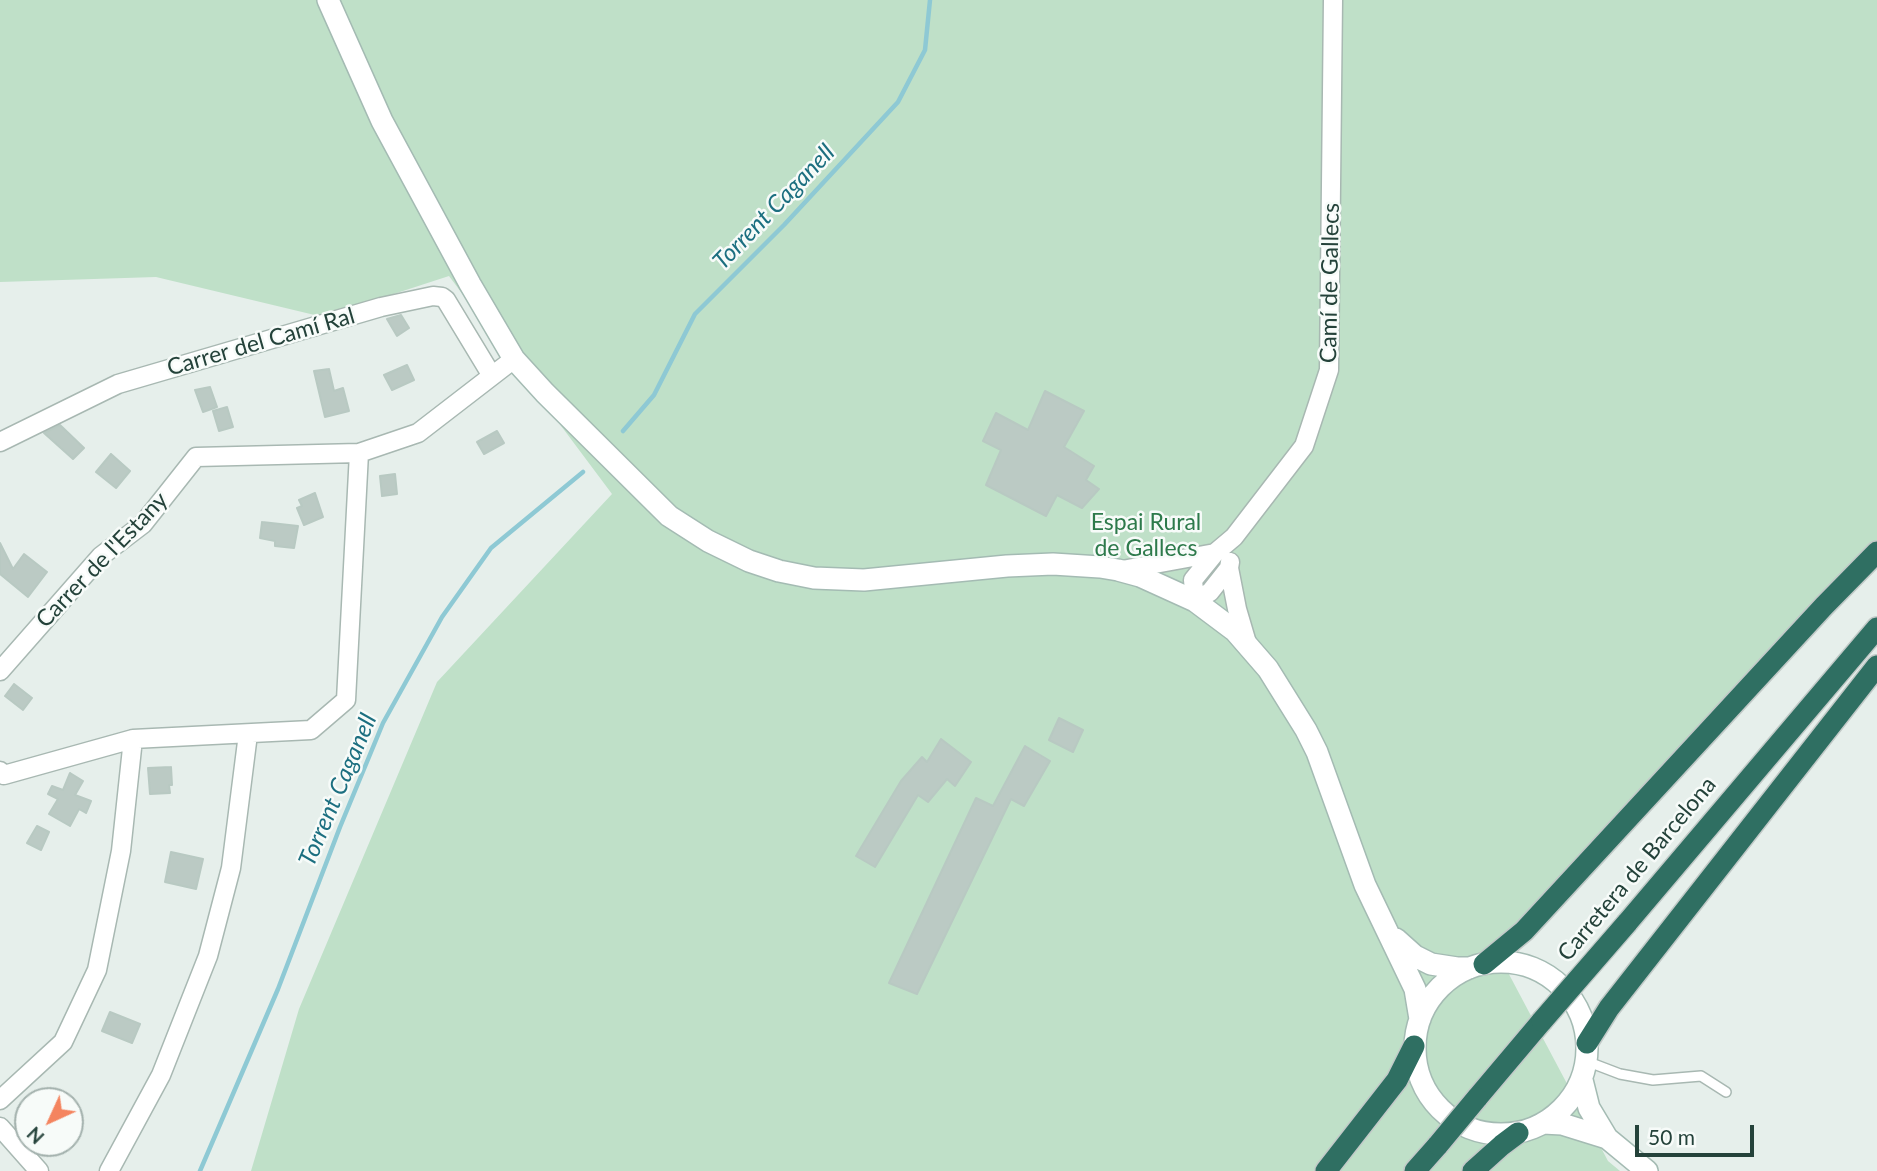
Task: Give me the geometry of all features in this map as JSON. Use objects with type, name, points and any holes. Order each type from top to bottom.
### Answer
[{"type":"highway","points":[[1476,966],[1524,931],[1877,552]]},
{"type":"highway","name":"Carretera de Barcelona","points":[[1415,1171],[1877,628]]},
{"type":"highway","points":[[1585,1061],[1609,1008],[1877,666]]},
{"type":"highway","points":[[1325,1171],[1397,1080],[1414,1046]]},
{"type":"highway","points":[[1473,1171],[1518,1133]]},
{"type":"main road","points":[[328,0],[382,121],[470,284],[514,359],[669,516],[708,541],[749,561],[814,578],[864,579],[1053,564],[1118,570],[1140,576],[1195,601],[1247,643],[1282,688],[1317,752],[1353,855],[1381,921],[1415,989],[1420,1019]]},
{"type":"main road","points":[[1381,921],[1415,957],[1445,967],[1509,963],[1529,967],[1553,980],[1564,990],[1577,1008],[1584,1025],[1589,1108],[1607,1138],[1647,1171]]},
{"type":"main road","points":[[1476,966],[1454,977],[1439,989],[1428,1003],[1420,1019],[1414,1046],[1417,1070],[1424,1086],[1433,1102],[1449,1119],[1472,1131],[1495,1134],[1518,1133],[1543,1123],[1568,1102],[1585,1061]]},
{"type":"main road","points":[[1543,1123],[1562,1124],[1607,1138]]},
{"type":"street","name":"Camí de Gallecs","points":[[1195,601],[1193,580],[1215,553],[1234,537],[1304,446],[1329,370],[1333,0]]},
{"type":"street","name":"Carrer del Camí Ral","points":[[0,442],[118,384],[381,307],[433,296],[446,300],[492,376]]},
{"type":"street","name":"Carrer de l'Estany","points":[[0,671],[101,556],[143,524],[196,457],[359,453],[418,433],[514,359]]},
{"type":"street","points":[[0,771],[4,775],[134,739],[311,730],[346,700],[359,453]]},
{"type":"street","name":"Camí de Gallecs","points":[[1234,537],[1229,568],[1247,643]]},
{"type":"street","points":[[1118,570],[1215,553]]},
{"type":"street","points":[[1195,601],[1210,592],[1229,568]]},
{"type":"street","points":[[109,1171],[161,1075],[208,956],[231,867],[247,734]]},
{"type":"street","points":[[0,1100],[63,1042],[97,970],[121,851],[134,739]]},
{"type":"street","points":[[0,1127],[39,1171]]},
{"type":"lane","points":[[1585,1061],[1620,1074],[1653,1080],[1701,1076],[1726,1092]]},
{"type":"green space","name":"Espai Rural de Gallecs","points":[[0,0],[1877,0],[1877,544],[1847,569],[1494,946],[1608,1161],[1620,1171],[251,1171],[299,1009],[437,682],[612,494],[449,276],[323,317],[156,277],[0,282]]},
{"type":"building","points":[[401,315],[409,328],[397,336],[387,319]]},
{"type":"building","points":[[407,365],[414,380],[392,390],[384,375]]},
{"type":"building","points":[[329,369],[334,391],[343,388],[349,411],[325,417],[314,371]]},
{"type":"building","points":[[210,387],[217,407],[203,412],[195,390]]},
{"type":"building","points":[[1045,391],[1084,411],[1064,447],[1094,466],[1086,480],[1099,489],[1082,508],[1057,495],[1046,516],[986,485],[1001,450],[983,441],[996,413],[1028,430]]},
{"type":"building","points":[[227,407],[233,427],[219,431],[213,411]]},
{"type":"building","points":[[60,425],[84,448],[73,459],[44,433]]},
{"type":"building","points":[[497,431],[504,443],[484,454],[477,442]]},
{"type":"building","points":[[111,454],[130,471],[116,488],[96,472]]},
{"type":"building","points":[[395,474],[397,494],[382,496],[380,476]]},
{"type":"building","points":[[315,493],[323,517],[304,525],[297,508],[302,506],[299,500]]},
{"type":"building","points":[[262,522],[298,526],[294,548],[275,546],[275,541],[260,538]]},
{"type":"building","points":[[0,543],[13,569],[24,554],[47,572],[28,597],[0,574]]},
{"type":"building","points":[[14,684],[32,698],[23,710],[5,696]]},
{"type":"building","points":[[1059,718],[1083,730],[1073,752],[1049,740]]},
{"type":"building","points":[[941,739],[971,762],[955,786],[947,779],[928,802],[918,795],[875,867],[856,856],[901,781],[922,757],[927,762]]},
{"type":"building","points":[[1025,746],[1050,761],[1024,806],[1011,799],[917,994],[889,983],[976,798],[993,806]]},
{"type":"building","points":[[171,767],[170,793],[150,794],[148,768]]},
{"type":"building","points":[[70,773],[83,781],[75,795],[91,801],[86,813],[79,809],[70,826],[49,814],[58,799],[48,794],[52,786],[63,790]]},
{"type":"building","points":[[37,826],[49,832],[41,850],[27,843]]},
{"type":"building","points":[[171,852],[203,859],[196,889],[165,882]]},
{"type":"building","points":[[110,1012],[140,1024],[132,1043],[102,1031]]},
{"type":"waterway","name":"Torrent Caganell","points":[[623,431],[654,395],[695,314],[784,225],[898,102],[925,50],[930,0]]},
{"type":"waterway","name":"Torrent Caganell","points":[[200,1171],[278,989],[383,723],[442,617],[491,548],[583,472]]}]
